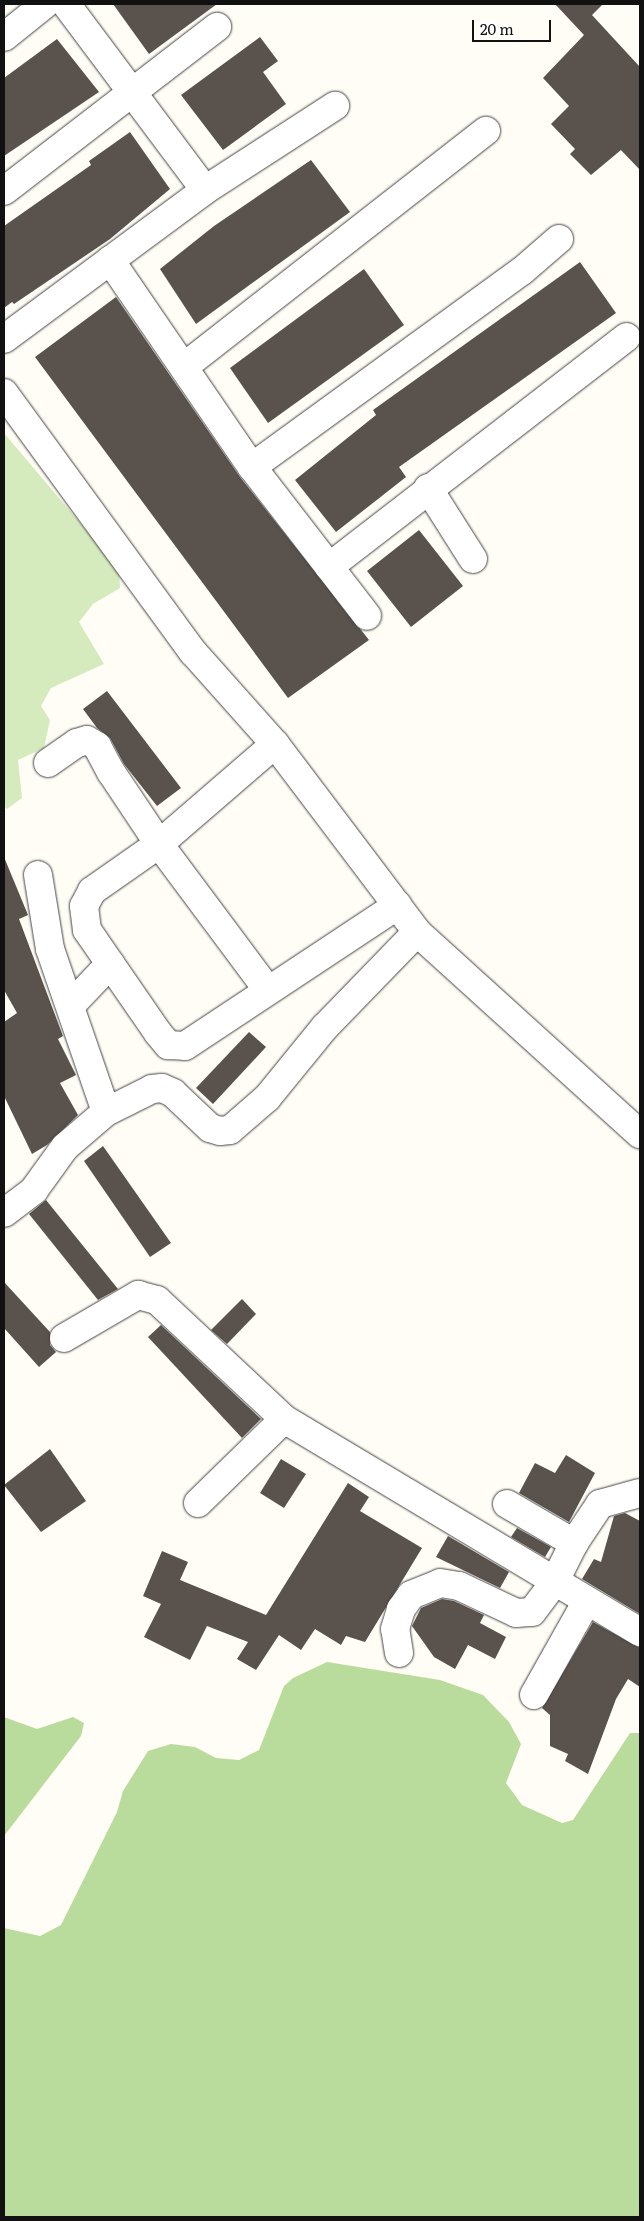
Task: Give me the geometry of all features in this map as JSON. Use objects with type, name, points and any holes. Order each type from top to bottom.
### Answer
[{"type":"street","points":[[4,38],[44,4]]},
{"type":"street","points":[[66,4],[205,190]]},
{"type":"street","points":[[4,191],[132,90],[217,27]]},
{"type":"street","points":[[4,339],[205,190],[335,106]]},
{"type":"street","points":[[185,366],[486,131]]},
{"type":"street","points":[[252,468],[522,271],[559,239]]},
{"type":"street","points":[[110,260],[185,366],[252,468],[367,616]]},
{"type":"street","points":[[329,567],[428,488],[627,337]]},
{"type":"street","points":[[4,392],[193,652],[275,744],[417,932],[640,1134]]},
{"type":"street","points":[[428,488],[473,559]]},
{"type":"street","points":[[48,763],[77,743],[87,740],[97,746],[111,772],[159,844],[267,989]]},
{"type":"street","points":[[275,744],[159,844],[92,891],[84,906],[87,930],[168,1045],[176,1048],[185,1046],[267,989],[398,905]]},
{"type":"street","points":[[38,875],[50,949],[106,1112]]},
{"type":"street","points":[[4,1213],[34,1190],[66,1147],[106,1112],[152,1089],[162,1088],[173,1093],[210,1128],[230,1130],[267,1098],[325,1027],[417,932]]},
{"type":"street","points":[[70,1005],[110,964]]},
{"type":"street","points":[[64,1338],[138,1295],[157,1300],[284,1419],[640,1632]]},
{"type":"street","points":[[198,1503],[284,1419]]},
{"type":"street","points":[[399,1653],[395,1629],[401,1609],[411,1595],[440,1583],[459,1586],[524,1615],[532,1612],[555,1581],[574,1543],[600,1504],[640,1493]]},
{"type":"street","points":[[507,1504],[574,1543]]},
{"type":"street","points":[[534,1695],[587,1602]]},
{"type":"green space","points":[[4,433],[119,569],[120,588],[93,604],[79,622],[104,664],[51,688],[41,706],[50,720],[44,748],[18,760],[22,798],[7,809],[4,806]]},
{"type":"green space","points":[[327,1662],[440,1680],[483,1695],[509,1722],[521,1744],[506,1783],[522,1805],[562,1823],[573,1820],[630,1733],[640,1733],[640,2217],[4,2217],[4,1928],[40,1936],[61,1925],[117,1812],[123,1791],[148,1751],[171,1744],[195,1747],[216,1758],[239,1760],[259,1750],[284,1686],[293,1678]]},
{"type":"green space","points":[[4,1717],[37,1729],[73,1717],[84,1723],[81,1736],[4,1836]]},
{"type":"building","points":[[113,4],[217,4],[149,54]]},
{"type":"building","points":[[555,4],[603,4],[592,15],[640,67],[640,170],[621,150],[591,175],[570,154],[575,149],[551,124],[569,106],[543,78],[584,35]]},
{"type":"building","points":[[260,37],[278,61],[263,72],[286,104],[223,150],[181,95]]},
{"type":"building","points":[[57,39],[99,92],[4,156],[4,78]]},
{"type":"building","points":[[130,132],[170,189],[110,239],[14,304],[12,302],[4,308],[4,226],[91,165],[89,161]]},
{"type":"building","points":[[311,160],[350,212],[196,324],[160,269],[214,226]]},
{"type":"building","points":[[580,262],[616,313],[399,467],[406,477],[336,532],[295,480],[376,415],[373,410]]},
{"type":"building","points":[[364,269],[404,325],[268,423],[230,368]]},
{"type":"building","points":[[116,297],[240,477],[369,640],[288,698],[35,357]]},
{"type":"building","points":[[419,530],[463,586],[411,627],[367,571]]},
{"type":"building","points":[[107,691],[181,788],[157,806],[124,764],[110,738],[97,728],[83,709]]},
{"type":"building","points":[[4,857],[28,915],[19,919],[63,1036],[58,1039],[76,1075],[60,1083],[78,1115],[47,1145],[32,1154],[4,1096],[4,1022],[17,1013],[4,990]]},
{"type":"building","points":[[249,1032],[266,1047],[213,1104],[196,1088]]},
{"type":"building","points":[[103,1146],[171,1243],[150,1257],[84,1161]]},
{"type":"building","points":[[46,1200],[118,1289],[98,1300],[29,1214]]},
{"type":"building","points":[[4,1282],[50,1332],[50,1345],[56,1352],[39,1367],[4,1328]]},
{"type":"building","points":[[242,1299],[256,1314],[227,1344],[211,1330]]},
{"type":"building","points":[[161,1325],[261,1419],[242,1438],[148,1337]]},
{"type":"building","points":[[50,1449],[86,1501],[41,1532],[4,1485]]},
{"type":"building","points":[[566,1455],[595,1473],[569,1522],[519,1493],[535,1463],[555,1473]]},
{"type":"building","points":[[281,1459],[306,1474],[284,1508],[260,1493]]},
{"type":"building","points":[[348,1483],[369,1497],[360,1511],[422,1548],[365,1642],[346,1636],[341,1645],[315,1629],[301,1650],[279,1635],[256,1670],[237,1659],[248,1642],[207,1626],[190,1660],[144,1637],[161,1604],[143,1596],[162,1551],[188,1562],[180,1580],[266,1615]]},
{"type":"building","points":[[625,1513],[640,1521],[640,1614],[582,1579],[594,1559],[601,1562],[614,1516]]},
{"type":"building","points":[[517,1528],[551,1547],[545,1557],[511,1537]]},
{"type":"building","points":[[448,1536],[509,1572],[500,1588],[436,1557]]},
{"type":"building","points":[[442,1599],[454,1601],[484,1615],[480,1623],[506,1637],[495,1659],[468,1645],[455,1669],[434,1657],[412,1626],[421,1608]]},
{"type":"building","points":[[593,1622],[640,1648],[640,1687],[628,1679],[616,1699],[588,1774],[565,1761],[568,1754],[550,1746],[550,1715],[542,1708]]}]
